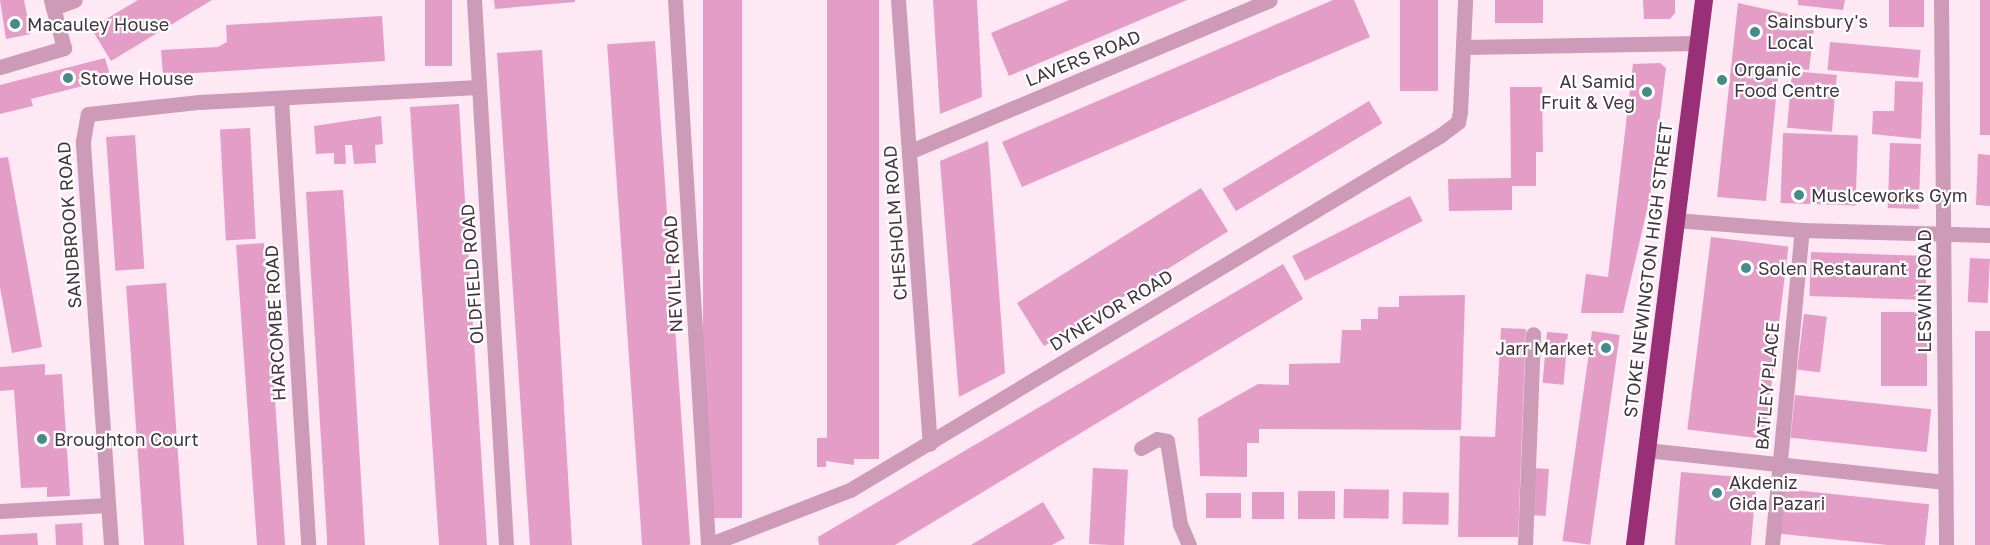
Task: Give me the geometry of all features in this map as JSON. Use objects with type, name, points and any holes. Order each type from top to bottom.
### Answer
[{"type":"highway","name":"STOKE NEWINGTON HIGH STREET","points":[[1635,545],[1704,0]]},
{"type":"street","points":[[0,67],[64,48],[52,4],[75,0]]},
{"type":"street","name":"OLDFIELD ROAD","points":[[474,0],[506,545]]},
{"type":"street","name":"NEVILL ROAD","points":[[675,0],[708,545]]},
{"type":"street","name":"CHESHOLM ROAD","points":[[898,0],[930,444]]},
{"type":"street","name":"LAVERS ROAD","points":[[910,151],[1270,0]]},
{"type":"street","name":"DYNEVOR ROAD","points":[[708,545],[811,508],[930,444],[1441,135],[1458,122],[1465,0]]},
{"type":"street","name":"LESWIN ROAD","points":[[1941,0],[1946,545]]},
{"type":"street","points":[[1463,47],[1649,46],[1698,43]]},
{"type":"street","name":"SANDBROOK ROAD","points":[[111,545],[82,123],[88,114],[117,108],[478,87]]},
{"type":"street","name":"HARCOMBE ROAD","points":[[281,99],[308,545]]},
{"type":"street","points":[[1675,220],[1802,230],[1990,235]]},
{"type":"street","name":"BATLEY PLACE","points":[[1772,545],[1802,230]]},
{"type":"street","points":[[1525,545],[1533,334]]},
{"type":"street","points":[[1141,448],[1157,439],[1167,441],[1180,524],[1189,545]]},
{"type":"street","points":[[1646,450],[1945,482]]},
{"type":"street","points":[[0,511],[108,505]]},
{"type":"building","name":"Macauley House","points":[[0,0],[24,0],[31,34],[6,39]]},
{"type":"building","points":[[138,0],[212,0],[111,61],[91,28]]},
{"type":"building","points":[[425,0],[452,0],[452,66],[425,66]]},
{"type":"building","points":[[494,0],[575,0],[575,2],[495,9]]},
{"type":"building","points":[[703,0],[742,0],[742,518],[703,518]]},
{"type":"building","points":[[827,0],[879,0],[879,459],[827,459]]},
{"type":"building","points":[[933,0],[977,0],[982,97],[940,114]]},
{"type":"building","points":[[1069,0],[1187,0],[1009,76],[991,33]]},
{"type":"building","points":[[1333,0],[1354,0],[1370,37],[1022,187],[1002,142]]},
{"type":"building","points":[[1400,0],[1438,0],[1438,91],[1400,91]]},
{"type":"building","points":[[1495,0],[1543,0],[1543,23],[1495,23]]},
{"type":"building","points":[[1643,0],[1675,0],[1675,13],[1670,19],[1644,19]]},
{"type":"building","points":[[1798,0],[1845,0],[1843,10],[1798,5]]},
{"type":"building","points":[[1889,0],[1924,0],[1924,27],[1889,27]]},
{"type":"building","points":[[1980,0],[1990,0],[1990,135],[1980,135]]},
{"type":"building","points":[[1738,3],[1815,20],[1809,70],[1779,67],[1766,201],[1717,197]]},
{"type":"building","points":[[382,16],[385,61],[163,75],[161,50],[218,47],[227,42],[226,25]]},
{"type":"building","points":[[655,41],[690,545],[642,545],[607,44]]},
{"type":"building","points":[[1830,42],[1921,50],[1918,78],[1828,70]]},
{"type":"building","points":[[542,50],[572,545],[530,545],[497,53]]},
{"type":"building","name":"Stowe House","points":[[105,58],[111,79],[31,99],[33,106],[0,114],[0,85]]},
{"type":"building","points":[[1660,63],[1666,68],[1650,197],[1623,313],[1581,313],[1586,274],[1608,277],[1633,64]]},
{"type":"building","points":[[1792,71],[1837,75],[1832,132],[1787,128]]},
{"type":"building","points":[[1895,81],[1923,82],[1921,139],[1872,134],[1873,111],[1894,111]]},
{"type":"building","points":[[1510,87],[1542,87],[1543,152],[1536,152],[1536,186],[1512,186],[1512,210],[1449,211],[1448,179],[1511,178]]},
{"type":"building","points":[[1369,101],[1382,123],[1236,211],[1222,189]]},
{"type":"building","points":[[459,104],[487,545],[439,545],[412,140],[410,107]]},
{"type":"building","points":[[381,116],[383,144],[375,145],[376,163],[354,164],[352,145],[345,145],[346,164],[334,164],[334,153],[316,154],[314,126]]},
{"type":"building","points":[[250,128],[256,239],[226,240],[220,130]]},
{"type":"building","points":[[1783,133],[1858,136],[1856,206],[1781,203]]},
{"type":"building","points":[[135,135],[144,269],[115,271],[106,137]]},
{"type":"building","points":[[988,141],[1005,373],[959,397],[940,161]]},
{"type":"building","points":[[1890,143],[1921,144],[1919,209],[1888,208]]},
{"type":"building","points":[[1978,154],[1990,155],[1990,206],[1976,205]]},
{"type":"building","points":[[8,157],[42,347],[12,353],[0,287],[0,158]]},
{"type":"building","points":[[1201,188],[1228,231],[1044,346],[1017,303]]},
{"type":"building","points":[[343,190],[365,545],[327,545],[306,192]]},
{"type":"building","points":[[1410,196],[1423,221],[1305,281],[1292,256]]},
{"type":"building","points":[[1711,237],[1788,247],[1765,439],[1687,430]]},
{"type":"building","points":[[264,243],[285,545],[257,545],[236,245]]},
{"type":"building","points":[[1811,252],[1927,256],[1925,300],[1809,296]]},
{"type":"building","points":[[1970,258],[1990,259],[1988,303],[1968,302]]},
{"type":"building","points":[[1283,264],[1303,299],[895,545],[819,545],[818,537]]},
{"type":"building","points":[[166,283],[184,545],[144,545],[126,286]]},
{"type":"building","points":[[1465,295],[1461,430],[1259,429],[1259,443],[1247,443],[1247,477],[1200,476],[1198,418],[1258,384],[1289,385],[1289,364],[1340,363],[1342,330],[1361,330],[1361,319],[1378,319],[1378,307],[1399,307],[1399,296]]},
{"type":"building","points":[[1881,312],[1927,312],[1927,386],[1881,386]]},
{"type":"building","points":[[1804,314],[1827,317],[1820,372],[1797,370]]},
{"type":"building","points":[[1501,328],[1526,329],[1518,537],[1458,537],[1460,436],[1495,437]]},
{"type":"building","points":[[1592,331],[1620,335],[1590,545],[1562,541]]},
{"type":"building","points":[[1975,331],[1990,331],[1990,545],[1975,545]]},
{"type":"building","points":[[1547,332],[1568,334],[1563,385],[1543,383]]},
{"type":"building","name":"Broughton Court","points":[[45,364],[45,375],[62,374],[70,496],[47,497],[47,487],[21,488],[14,390],[0,391],[0,367]]},
{"type":"building","points":[[1795,395],[1931,409],[1927,452],[1791,438]]},
{"type":"building","points":[[854,437],[854,465],[826,461],[826,467],[817,467],[817,438]]},
{"type":"building","points":[[1093,468],[1128,470],[1124,545],[1089,544]]},
{"type":"building","points":[[1533,468],[1549,469],[1546,516],[1530,515]]},
{"type":"building","points":[[1681,472],[1757,479],[1751,545],[1675,545]]},
{"type":"building","points":[[1344,489],[1389,490],[1388,519],[1343,518]]},
{"type":"building","points":[[1785,489],[1929,504],[1925,545],[1887,545],[1780,534]]},
{"type":"building","points":[[1298,491],[1335,491],[1335,519],[1298,519]]},
{"type":"building","points":[[1252,492],[1284,492],[1284,519],[1252,519]]},
{"type":"building","points":[[1403,492],[1449,493],[1448,525],[1402,524]]},
{"type":"building","points":[[1206,493],[1241,493],[1241,518],[1206,518]]},
{"type":"building","points":[[1043,502],[1065,538],[1052,545],[971,545]]},
{"type":"building","points":[[82,523],[83,545],[56,545],[55,524]]},
{"type":"building","points":[[37,533],[38,545],[0,545],[0,535]]},
{"type":"place","name":"Macauley House","points":[[15,24]]},
{"type":"place","name":"Sainsbury's Local","points":[[1755,32]]},
{"type":"place","name":"Stowe House","points":[[68,78]]},
{"type":"place","name":"Organic Food Centre","points":[[1722,80]]},
{"type":"place","name":"Al Samid Fruit & Veg","points":[[1647,92]]},
{"type":"place","name":"Muslceworks Gym","points":[[1799,195]]},
{"type":"place","name":"Solen Restaurant","points":[[1746,268]]},
{"type":"place","name":"Jarr Market","points":[[1606,348]]},
{"type":"place","name":"Broughton Court","points":[[42,439]]},
{"type":"place","name":"Akdeniz Gida Pazari","points":[[1717,493]]}]
